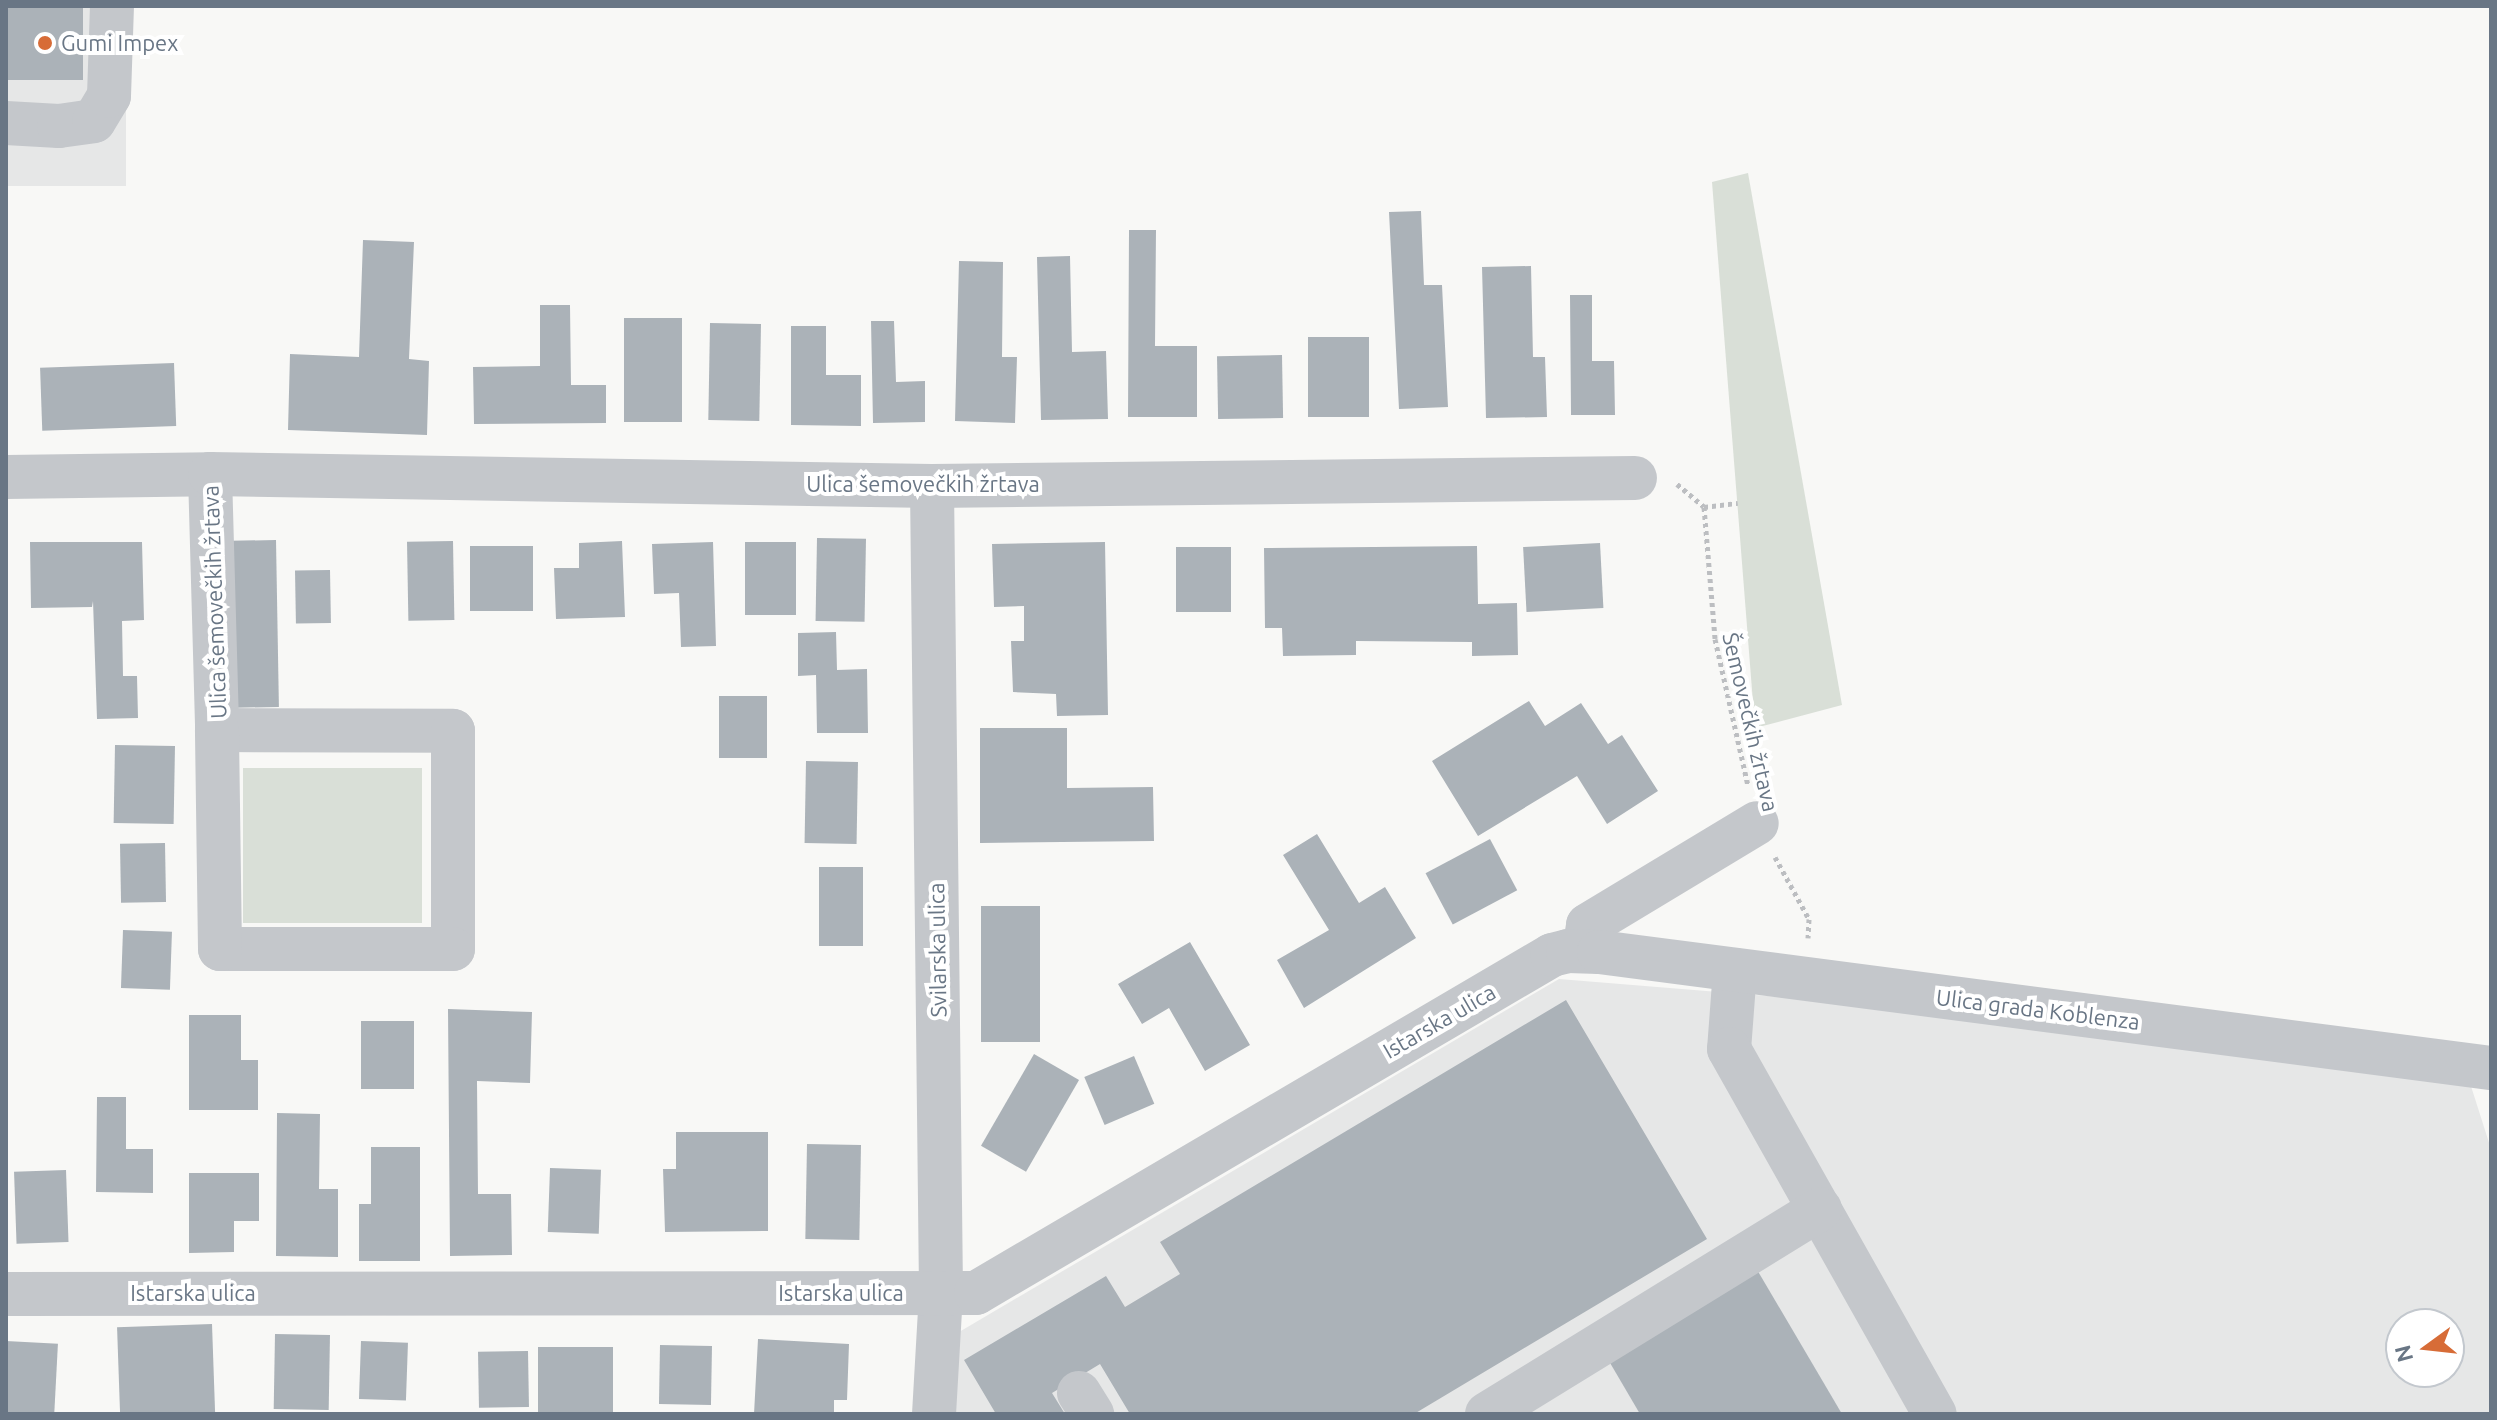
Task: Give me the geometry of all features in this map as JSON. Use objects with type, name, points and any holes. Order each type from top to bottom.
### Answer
[{"type":"street","points":[[6,123],[59,126],[94,121],[109,96],[112,6]]},
{"type":"street","name":"Ulica šemovečkih žrtava","points":[[6,477],[210,474],[932,486],[1635,478]]},
{"type":"street","name":"Ulica šemovečkih žrtava","points":[[210,474],[220,949],[453,949],[453,731],[217,730]]},
{"type":"street","name":"Svilarska ulica","points":[[932,486],[941,1293],[934,1414]]},
{"type":"street","points":[[1584,951],[1588,925],[1757,823]]},
{"type":"street","name":"Istarska ulica","points":[[6,1294],[976,1293],[1552,955],[1584,951]]},
{"type":"street","name":"Ulica grada Koblenza","points":[[1584,951],[2491,1068]]},
{"type":"street","points":[[1735,970],[1729,1049],[1935,1414]]},
{"type":"street","points":[[1487,1414],[1820,1209]]},
{"type":"path","name":"Šemovečkih žrtava","points":[[1738,503],[1704,507],[1715,639],[1757,823],[1809,919],[1805,979]]},
{"type":"shaded area","points":[[6,6],[126,6],[126,186],[6,186]]},
{"type":"shaded area","points":[[1748,173],[1842,705],[1755,728],[1712,182]]},
{"type":"shaded area","points":[[243,768],[422,768],[422,923],[243,923]]},
{"type":"shaded area","points":[[1559,979],[1855,1003],[2470,1083],[2491,1149],[2491,1414],[951,1414],[954,1335]]},
{"type":"building","name":"Gumi Impex","points":[[6,6],[83,6],[83,80],[6,80]]},
{"type":"building","points":[[1421,211],[1424,285],[1442,285],[1448,407],[1399,409],[1389,212]]},
{"type":"building","points":[[1129,230],[1156,230],[1155,346],[1197,346],[1197,417],[1128,417]]},
{"type":"building","points":[[363,240],[414,242],[409,359],[429,361],[427,435],[288,430],[290,354],[359,357]]},
{"type":"building","points":[[1070,256],[1072,352],[1106,351],[1108,419],[1041,420],[1037,257]]},
{"type":"building","points":[[959,261],[1003,262],[1002,357],[1017,357],[1015,423],[955,421]]},
{"type":"building","points":[[1531,266],[1533,357],[1545,357],[1547,417],[1486,418],[1482,267]]},
{"type":"building","points":[[1570,295],[1592,295],[1592,361],[1614,361],[1615,415],[1571,415]]},
{"type":"building","points":[[540,305],[570,305],[571,385],[606,385],[606,423],[474,424],[473,367],[540,366]]},
{"type":"building","points":[[624,318],[682,318],[682,422],[624,422]]},
{"type":"building","points":[[871,321],[894,321],[896,382],[925,381],[925,422],[873,423]]},
{"type":"building","points":[[710,323],[761,324],[759,421],[708,420]]},
{"type":"building","points":[[791,326],[826,326],[826,375],[861,375],[861,426],[791,425]]},
{"type":"building","points":[[1308,337],[1369,337],[1369,417],[1308,417]]},
{"type":"building","points":[[1282,355],[1283,418],[1218,419],[1217,356]]},
{"type":"building","points":[[174,363],[176,426],[42,431],[40,368]]},
{"type":"building","points":[[817,538],[866,539],[865,622],[816,621]]},
{"type":"building","points":[[276,540],[279,707],[234,708],[231,541]]},
{"type":"building","points":[[453,541],[454,620],[408,621],[407,542]]},
{"type":"building","points":[[622,541],[625,617],[556,619],[554,568],[579,568],[579,543]]},
{"type":"building","points":[[30,542],[142,542],[144,620],[122,621],[123,676],[137,676],[138,718],[97,719],[93,601],[92,607],[31,608]]},
{"type":"building","points":[[713,542],[716,646],[681,647],[679,593],[654,594],[652,544]]},
{"type":"building","points":[[745,542],[796,542],[796,615],[745,615]]},
{"type":"building","points":[[1105,542],[1108,715],[1057,716],[1056,694],[1013,692],[1011,641],[1024,641],[1024,606],[994,607],[992,544]]},
{"type":"building","points":[[1600,543],[1603,608],[1527,612],[1523,547]]},
{"type":"building","points":[[470,546],[533,546],[533,611],[470,611]]},
{"type":"building","points":[[1477,546],[1478,604],[1517,603],[1518,655],[1472,656],[1472,642],[1356,641],[1356,655],[1283,656],[1282,628],[1265,628],[1264,548]]},
{"type":"building","points":[[1176,547],[1231,547],[1231,612],[1176,612]]},
{"type":"building","points":[[330,570],[331,623],[296,624],[295,571]]},
{"type":"building","points":[[836,632],[837,670],[867,669],[868,733],[817,733],[816,675],[798,676],[798,633]]},
{"type":"building","points":[[719,696],[767,696],[767,758],[719,758]]},
{"type":"building","points":[[1529,701],[1545,726],[1581,703],[1608,744],[1622,735],[1658,791],[1607,824],[1577,776],[1478,836],[1432,761]]},
{"type":"building","points":[[980,728],[1067,728],[1067,788],[1153,787],[1154,841],[980,843]]},
{"type":"building","points":[[115,745],[175,746],[174,824],[114,823]]},
{"type":"building","points":[[806,761],[858,762],[857,844],[805,843]]},
{"type":"building","points":[[1317,834],[1359,903],[1385,887],[1416,938],[1304,1008],[1277,960],[1329,930],[1283,855]]},
{"type":"building","points":[[1490,839],[1517,890],[1453,924],[1426,873]]},
{"type":"building","points":[[165,843],[166,902],[121,903],[120,844]]},
{"type":"building","points":[[819,867],[863,867],[863,946],[819,946]]},
{"type":"building","points":[[981,906],[1040,906],[1040,1042],[981,1042]]},
{"type":"building","points":[[123,930],[172,932],[170,990],[121,988]]},
{"type":"building","points":[[1190,942],[1250,1045],[1205,1071],[1169,1008],[1142,1024],[1118,984]]},
{"type":"building","points":[[1566,1000],[1707,1239],[1414,1414],[1130,1414],[1100,1364],[1052,1393],[1065,1414],[996,1414],[964,1360],[1106,1276],[1125,1307],[1180,1274],[1160,1242]]},
{"type":"building","points":[[448,1009],[532,1012],[530,1083],[477,1081],[478,1194],[511,1194],[512,1255],[450,1256]]},
{"type":"building","points":[[189,1015],[241,1015],[241,1060],[258,1060],[258,1110],[189,1110]]},
{"type":"building","points":[[361,1021],[414,1021],[414,1089],[361,1089]]},
{"type":"building","points":[[1034,1054],[1079,1080],[1026,1172],[981,1146]]},
{"type":"building","points":[[1134,1056],[1154,1104],[1105,1125],[1084,1077]]},
{"type":"building","points":[[97,1097],[126,1097],[126,1149],[153,1149],[153,1193],[96,1192]]},
{"type":"building","points":[[277,1113],[320,1114],[319,1189],[338,1189],[338,1257],[276,1256]]},
{"type":"building","points":[[676,1132],[768,1132],[768,1231],[665,1232],[663,1169],[676,1169]]},
{"type":"building","points":[[807,1144],[861,1145],[859,1240],[805,1239]]},
{"type":"building","points":[[371,1147],[420,1147],[420,1261],[359,1261],[359,1204],[371,1204]]},
{"type":"building","points":[[550,1168],[601,1170],[599,1234],[548,1232]]},
{"type":"building","points":[[66,1170],[69,1242],[17,1244],[14,1172]]},
{"type":"building","points":[[189,1173],[259,1173],[259,1221],[234,1221],[234,1252],[189,1253]]},
{"type":"building","points":[[1756,1268],[1842,1414],[1640,1414],[1606,1356]]},
{"type":"building","points":[[212,1324],[215,1414],[120,1414],[117,1327]]},
{"type":"building","points":[[275,1334],[330,1335],[329,1410],[274,1409]]},
{"type":"building","points":[[758,1339],[849,1344],[847,1400],[834,1400],[834,1414],[754,1414]]},
{"type":"building","points":[[6,1341],[58,1344],[54,1414],[6,1414]]},
{"type":"building","points":[[361,1341],[408,1343],[406,1401],[359,1399]]},
{"type":"building","points":[[660,1345],[712,1346],[711,1405],[659,1404]]},
{"type":"building","points":[[538,1347],[613,1347],[613,1414],[538,1414]]},
{"type":"building","points":[[528,1351],[529,1407],[479,1408],[478,1352]]},
{"type":"place","name":"Gumi Impex","points":[[45,43]]}]
